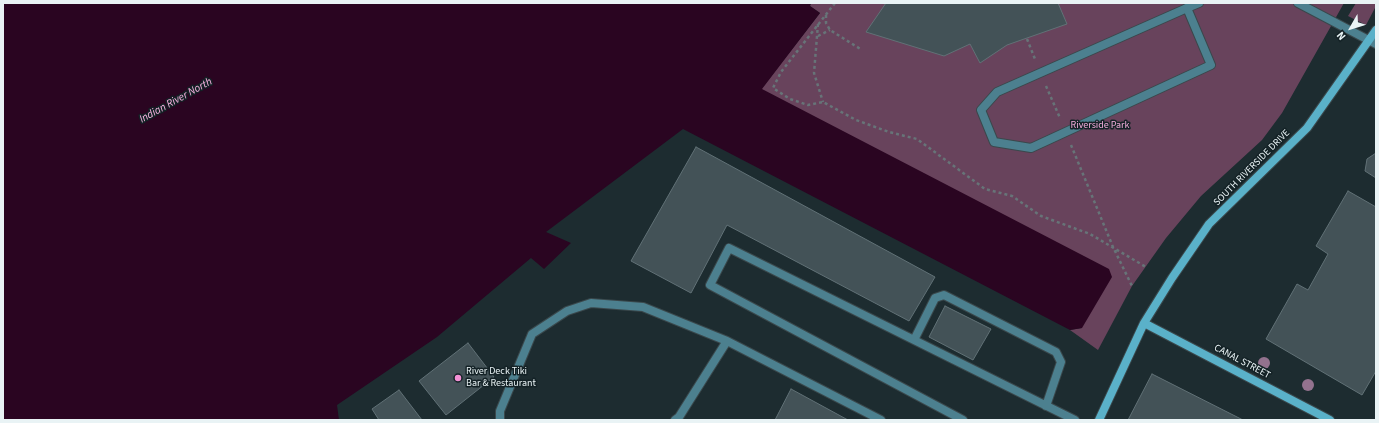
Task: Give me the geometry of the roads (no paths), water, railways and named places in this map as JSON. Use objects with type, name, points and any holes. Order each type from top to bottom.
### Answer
[{"type":"street","points":[[1187,8],[1211,65],[1031,148],[994,142],[981,110],[996,92],[1041,73],[1187,8],[1199,3]]},
{"type":"street","points":[[1298,3],[1373,42]]},
{"type":"street","name":"SOUTH RIVERSIDE DRIVE","points":[[1099,420],[1144,323],[1172,278],[1209,224],[1307,128],[1373,42],[1376,30]]},
{"type":"street","points":[[963,420],[710,285],[729,248],[1075,420]]},
{"type":"street","points":[[914,340],[935,298],[944,294],[1056,352],[1061,362],[1046,406]]},
{"type":"street","points":[[500,420],[500,411],[532,334],[567,311],[592,303],[643,307],[727,341],[881,420]]},
{"type":"street","name":"CANAL STREET","points":[[1144,323],[1330,420]]},
{"type":"street","points":[[675,420],[679,417],[727,341]]},
{"type":"water","name":"Indian River North","points":[[3,3],[811,3],[810,6],[820,13],[762,89],[1109,269],[1112,277],[1082,328],[1070,330],[683,129],[546,232],[571,243],[544,269],[531,258],[437,337],[337,405],[339,420],[3,420]]},
{"type":"place","name":"River Deck Tiki Bar & Restaurant","points":[[458,378]]},
{"type":"park label","name":"Riverside Park","points":[[1100,126]]}]
